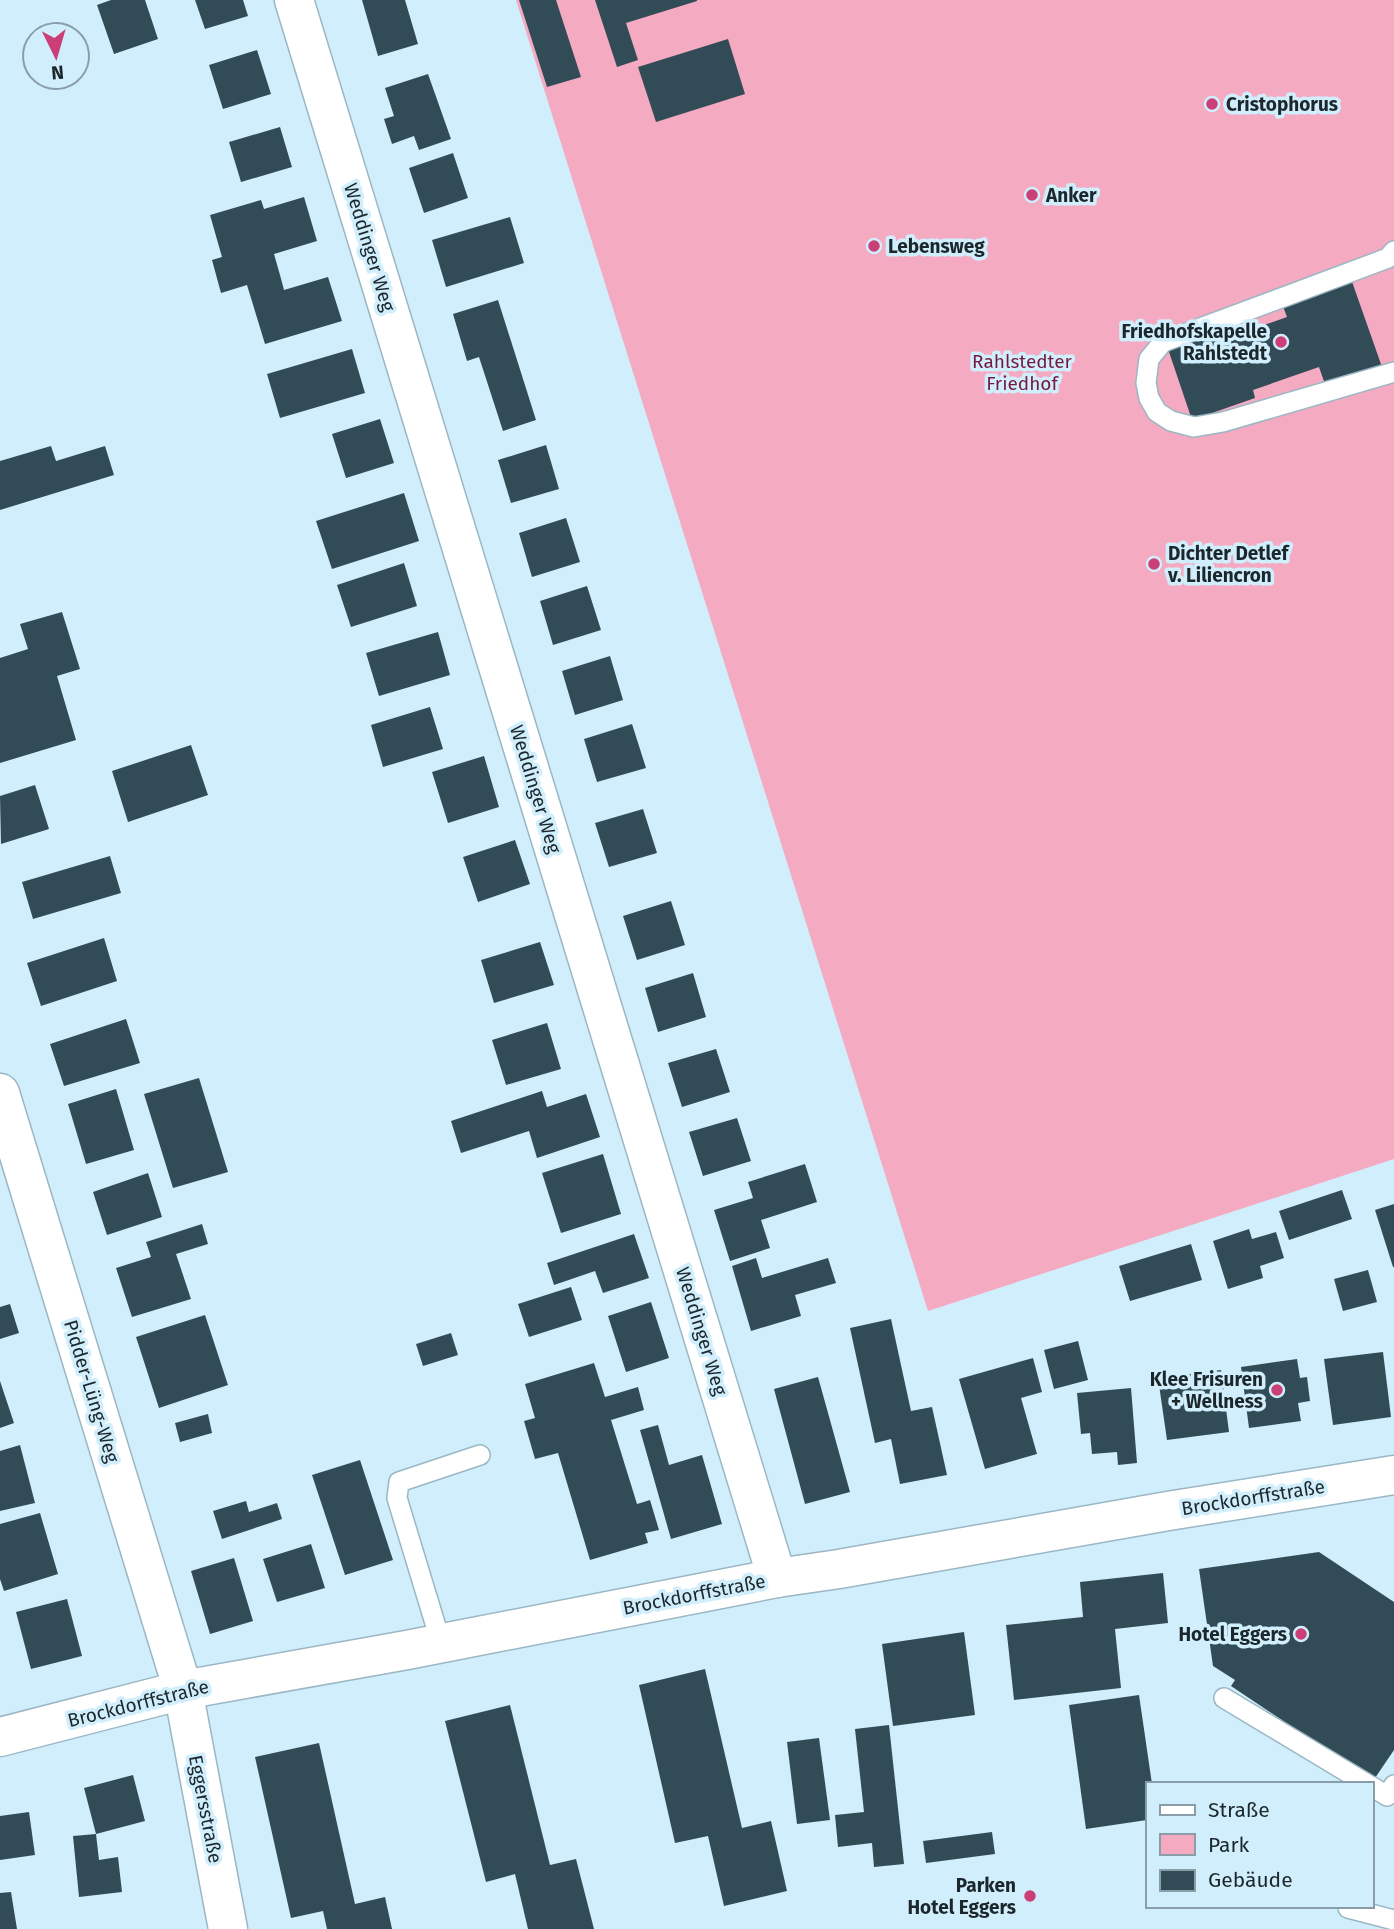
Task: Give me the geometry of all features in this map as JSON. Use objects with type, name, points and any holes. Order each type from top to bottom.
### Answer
[{"type":"street","name":"Weddinger Weg","points":[[294,0],[777,1578]]},
{"type":"street","name":"Pidder-Lüng-Weg","points":[[0,1093],[183,1690]]},
{"type":"street","name":"Brockdorffstraße","points":[[0,1737],[183,1690],[777,1578],[1394,1475]]},
{"type":"street","name":"Eggersstraße","points":[[183,1690],[228,1929]]},
{"type":"lane","points":[[1392,262],[1163,342],[1149,359],[1146,383],[1149,398],[1157,412],[1171,421],[1194,427],[1234,419],[1394,372]]},
{"type":"lane","points":[[441,1643],[397,1498],[399,1482],[480,1455]]},
{"type":"lane","points":[[1224,1698],[1364,1782]]},
{"type":"lane","points":[[1373,1787],[1387,1796],[1394,1785]]},
{"type":"lane","points":[[1348,1908],[1394,1920]]},
{"type":"green space","name":"Rahlstedter Friedhof","points":[[516,0],[1394,0],[1394,1159],[928,1311]]},
{"type":"building","points":[[111,0],[145,0],[158,39],[114,54],[97,5]]},
{"type":"building","points":[[195,0],[243,0],[248,16],[205,29]]},
{"type":"building","points":[[362,0],[405,0],[418,44],[378,56]]},
{"type":"building","points":[[519,0],[556,0],[581,77],[547,87]]},
{"type":"building","points":[[595,0],[697,1],[626,23],[638,60],[617,67]]},
{"type":"building","points":[[728,39],[745,94],[656,122],[638,67]]},
{"type":"building","points":[[257,50],[271,94],[223,109],[209,65]]},
{"type":"building","points":[[428,74],[451,139],[419,150],[414,136],[392,144],[384,119],[394,116],[385,88]]},
{"type":"building","points":[[280,127],[292,167],[241,182],[229,142]]},
{"type":"building","points":[[453,153],[468,198],[424,213],[409,168]]},
{"type":"building","points":[[304,197],[317,241],[274,254],[284,290],[328,277],[342,321],[265,344],[247,285],[221,293],[212,260],[222,257],[210,215],[261,200],[264,209]]},
{"type":"building","points":[[510,217],[524,263],[446,287],[432,240]]},
{"type":"building","name":"Friedhofskapelle Rahlstedt","points":[[1350,276],[1382,367],[1326,387],[1319,367],[1253,390],[1255,398],[1192,420],[1168,349],[1232,327],[1235,335],[1287,317],[1281,301]]},
{"type":"building","points":[[498,300],[536,420],[503,431],[479,357],[467,361],[453,314]]},
{"type":"building","points":[[352,349],[365,393],[280,418],[267,374]]},
{"type":"building","points":[[380,419],[394,463],[346,478],[332,434]]},
{"type":"building","points":[[546,445],[559,489],[511,503],[498,460]]},
{"type":"building","points":[[51,446],[56,461],[105,446],[114,475],[0,510],[0,461]]},
{"type":"building","points":[[404,493],[419,541],[332,569],[316,521]]},
{"type":"building","points":[[566,518],[580,562],[532,577],[519,533]]},
{"type":"building","points":[[404,563],[417,606],[351,627],[337,585]]},
{"type":"building","points":[[587,586],[601,630],[553,645],[540,601]]},
{"type":"building","points":[[62,612],[80,669],[57,676],[76,740],[0,763],[0,658],[28,649],[20,624]]},
{"type":"building","points":[[438,632],[450,675],[379,696],[366,653]]},
{"type":"building","points":[[610,656],[623,700],[575,715],[562,671]]},
{"type":"building","points":[[430,707],[443,749],[383,767],[371,725]]},
{"type":"building","points":[[632,724],[646,768],[597,782],[584,739]]},
{"type":"building","points":[[191,745],[208,795],[128,822],[112,771]]},
{"type":"building","points":[[484,756],[499,807],[448,823],[432,772]]},
{"type":"building","points":[[35,785],[49,829],[1,844],[0,796]]},
{"type":"building","points":[[643,809],[657,853],[609,867],[595,823]]},
{"type":"building","points":[[515,840],[530,884],[478,902],[463,857]]},
{"type":"building","points":[[110,856],[121,893],[33,919],[22,882]]},
{"type":"building","points":[[671,901],[685,945],[637,960],[623,916]]},
{"type":"building","points":[[104,938],[117,981],[41,1006],[27,963]]},
{"type":"building","points":[[540,942],[554,985],[494,1003],[481,960]]},
{"type":"building","points":[[693,973],[706,1017],[658,1032],[645,988]]},
{"type":"building","points":[[126,1019],[140,1063],[64,1086],[50,1044]]},
{"type":"building","points":[[547,1023],[561,1069],[506,1085],[492,1040]]},
{"type":"building","points":[[716,1049],[730,1092],[682,1107],[668,1063]]},
{"type":"building","points":[[199,1078],[228,1172],[173,1188],[144,1094]]},
{"type":"building","points":[[116,1089],[134,1150],[86,1164],[68,1104]]},
{"type":"building","points":[[542,1091],[547,1107],[586,1094],[600,1137],[537,1158],[529,1131],[461,1153],[451,1121]]},
{"type":"building","points":[[737,1118],[751,1161],[703,1176],[689,1132]]},
{"type":"building","points":[[603,1154],[621,1214],[561,1233],[542,1173]]},
{"type":"building","points":[[805,1164],[817,1202],[761,1220],[770,1248],[730,1261],[714,1210],[753,1198],[748,1182]]},
{"type":"building","points":[[148,1173],[162,1217],[107,1235],[93,1192]]},
{"type":"building","points":[[1342,1190],[1352,1219],[1289,1240],[1279,1211]]},
{"type":"building","points":[[1394,1204],[1394,1267],[1393,1267],[1375,1210]]},
{"type":"building","points":[[202,1224],[208,1244],[176,1254],[191,1299],[132,1317],[116,1268],[151,1257],[146,1242]]},
{"type":"building","points":[[1249,1229],[1252,1239],[1276,1232],[1284,1258],[1260,1266],[1263,1278],[1228,1289],[1213,1241]]},
{"type":"building","points":[[634,1234],[649,1278],[603,1293],[595,1271],[554,1285],[547,1263]]},
{"type":"building","points":[[1191,1244],[1202,1280],[1130,1301],[1119,1266]]},
{"type":"building","points":[[756,1258],[762,1278],[828,1258],[836,1283],[795,1295],[801,1316],[751,1331],[732,1266]]},
{"type":"building","points":[[1368,1270],[1377,1302],[1343,1311],[1334,1279]]},
{"type":"building","points":[[571,1287],[582,1320],[529,1337],[518,1304]]},
{"type":"building","points":[[651,1302],[669,1358],[626,1372],[608,1316]]},
{"type":"building","points":[[10,1304],[19,1333],[0,1339],[0,1307]]},
{"type":"building","points":[[205,1315],[228,1385],[159,1408],[136,1337]]},
{"type":"building","points":[[891,1319],[911,1411],[932,1407],[947,1475],[900,1484],[891,1439],[875,1443],[850,1328]]},
{"type":"building","points":[[451,1333],[458,1355],[423,1366],[416,1344]]},
{"type":"building","points":[[1078,1341],[1088,1380],[1054,1389],[1044,1350]]},
{"type":"building","points":[[1383,1352],[1391,1417],[1333,1425],[1324,1359]]},
{"type":"building","points":[[1033,1358],[1042,1392],[1021,1398],[1037,1454],[985,1469],[959,1379]]},
{"type":"building","name":"Klee Frisuren + Wellness","points":[[1297,1359],[1300,1378],[1307,1377],[1310,1401],[1298,1403],[1301,1421],[1249,1428],[1241,1367]]},
{"type":"building","points":[[594,1363],[605,1397],[638,1387],[644,1410],[611,1420],[637,1504],[650,1500],[659,1530],[645,1533],[648,1543],[590,1560],[558,1453],[535,1459],[524,1421],[535,1418],[525,1384]]},
{"type":"building","points":[[1221,1370],[1229,1432],[1167,1440],[1158,1378]]},
{"type":"building","points":[[818,1377],[850,1492],[805,1504],[774,1389]]},
{"type":"building","points":[[0,1381],[14,1423],[0,1428]]},
{"type":"building","points":[[1131,1388],[1137,1463],[1118,1465],[1117,1452],[1092,1454],[1090,1433],[1081,1434],[1077,1393]]},
{"type":"building","points":[[208,1414],[212,1433],[180,1442],[175,1423]]},
{"type":"building","points":[[658,1425],[669,1465],[702,1455],[722,1524],[671,1539],[640,1430]]},
{"type":"building","points":[[20,1445],[35,1503],[0,1511],[0,1451]]},
{"type":"building","points":[[360,1460],[393,1560],[345,1575],[312,1475]]},
{"type":"building","points":[[246,1501],[249,1512],[277,1503],[282,1519],[222,1539],[213,1511]]},
{"type":"building","points":[[40,1513],[58,1574],[4,1591],[0,1579],[0,1524]]},
{"type":"building","points":[[311,1544],[325,1588],[277,1602],[263,1559]]},
{"type":"building","name":"Hotel Eggers","points":[[1319,1552],[1394,1602],[1394,1750],[1373,1781],[1231,1686],[1235,1680],[1213,1666],[1199,1569]]},
{"type":"building","points":[[234,1558],[253,1621],[210,1634],[191,1571]]},
{"type":"building","points":[[1163,1573],[1168,1623],[1115,1629],[1121,1688],[1014,1700],[1006,1625],[1083,1617],[1080,1582]]},
{"type":"building","points":[[67,1599],[82,1656],[31,1669],[16,1612]]},
{"type":"building","points":[[964,1632],[975,1715],[893,1726],[882,1644]]},
{"type":"building","points":[[705,1669],[742,1828],[771,1821],[787,1891],[724,1906],[708,1836],[675,1843],[639,1685]]},
{"type":"building","points":[[1139,1695],[1152,1782],[1146,1782],[1146,1820],[1086,1829],[1069,1705]]},
{"type":"building","points":[[510,1705],[550,1865],[576,1859],[594,1929],[528,1929],[515,1874],[486,1882],[445,1721]]},
{"type":"building","points":[[889,1725],[904,1864],[874,1867],[872,1843],[838,1847],[835,1815],[864,1812],[855,1729]]},
{"type":"building","points":[[819,1738],[830,1820],[797,1824],[787,1742]]},
{"type":"building","points":[[319,1743],[355,1904],[385,1897],[392,1929],[327,1929],[323,1911],[291,1918],[255,1757]]},
{"type":"building","points":[[133,1775],[145,1821],[96,1834],[84,1788]]},
{"type":"building","points":[[29,1812],[35,1855],[0,1860],[0,1816]]},
{"type":"building","points":[[992,1832],[995,1854],[926,1863],[923,1841]]},
{"type":"building","points":[[96,1834],[99,1860],[118,1857],[122,1892],[79,1897],[73,1836]]},
{"type":"building","points":[[11,1892],[17,1929],[0,1929],[0,1893]]},
{"type":"place","name":"Cristophorus","points":[[1212,104]]},
{"type":"place","name":"Anker","points":[[1032,195]]},
{"type":"place","name":"Lebensweg","points":[[874,246]]},
{"type":"place","name":"Friedhofskapelle Rahlstedt","points":[[1281,342]]},
{"type":"place","name":"Dichter Detlef v. Liliencron","points":[[1154,564]]},
{"type":"place","name":"Klee Frisuren + Wellness","points":[[1277,1390]]},
{"type":"place","name":"Hotel Eggers","points":[[1301,1634]]},
{"type":"place","name":"Parken Hotel Eggers","points":[[1030,1896]]}]
